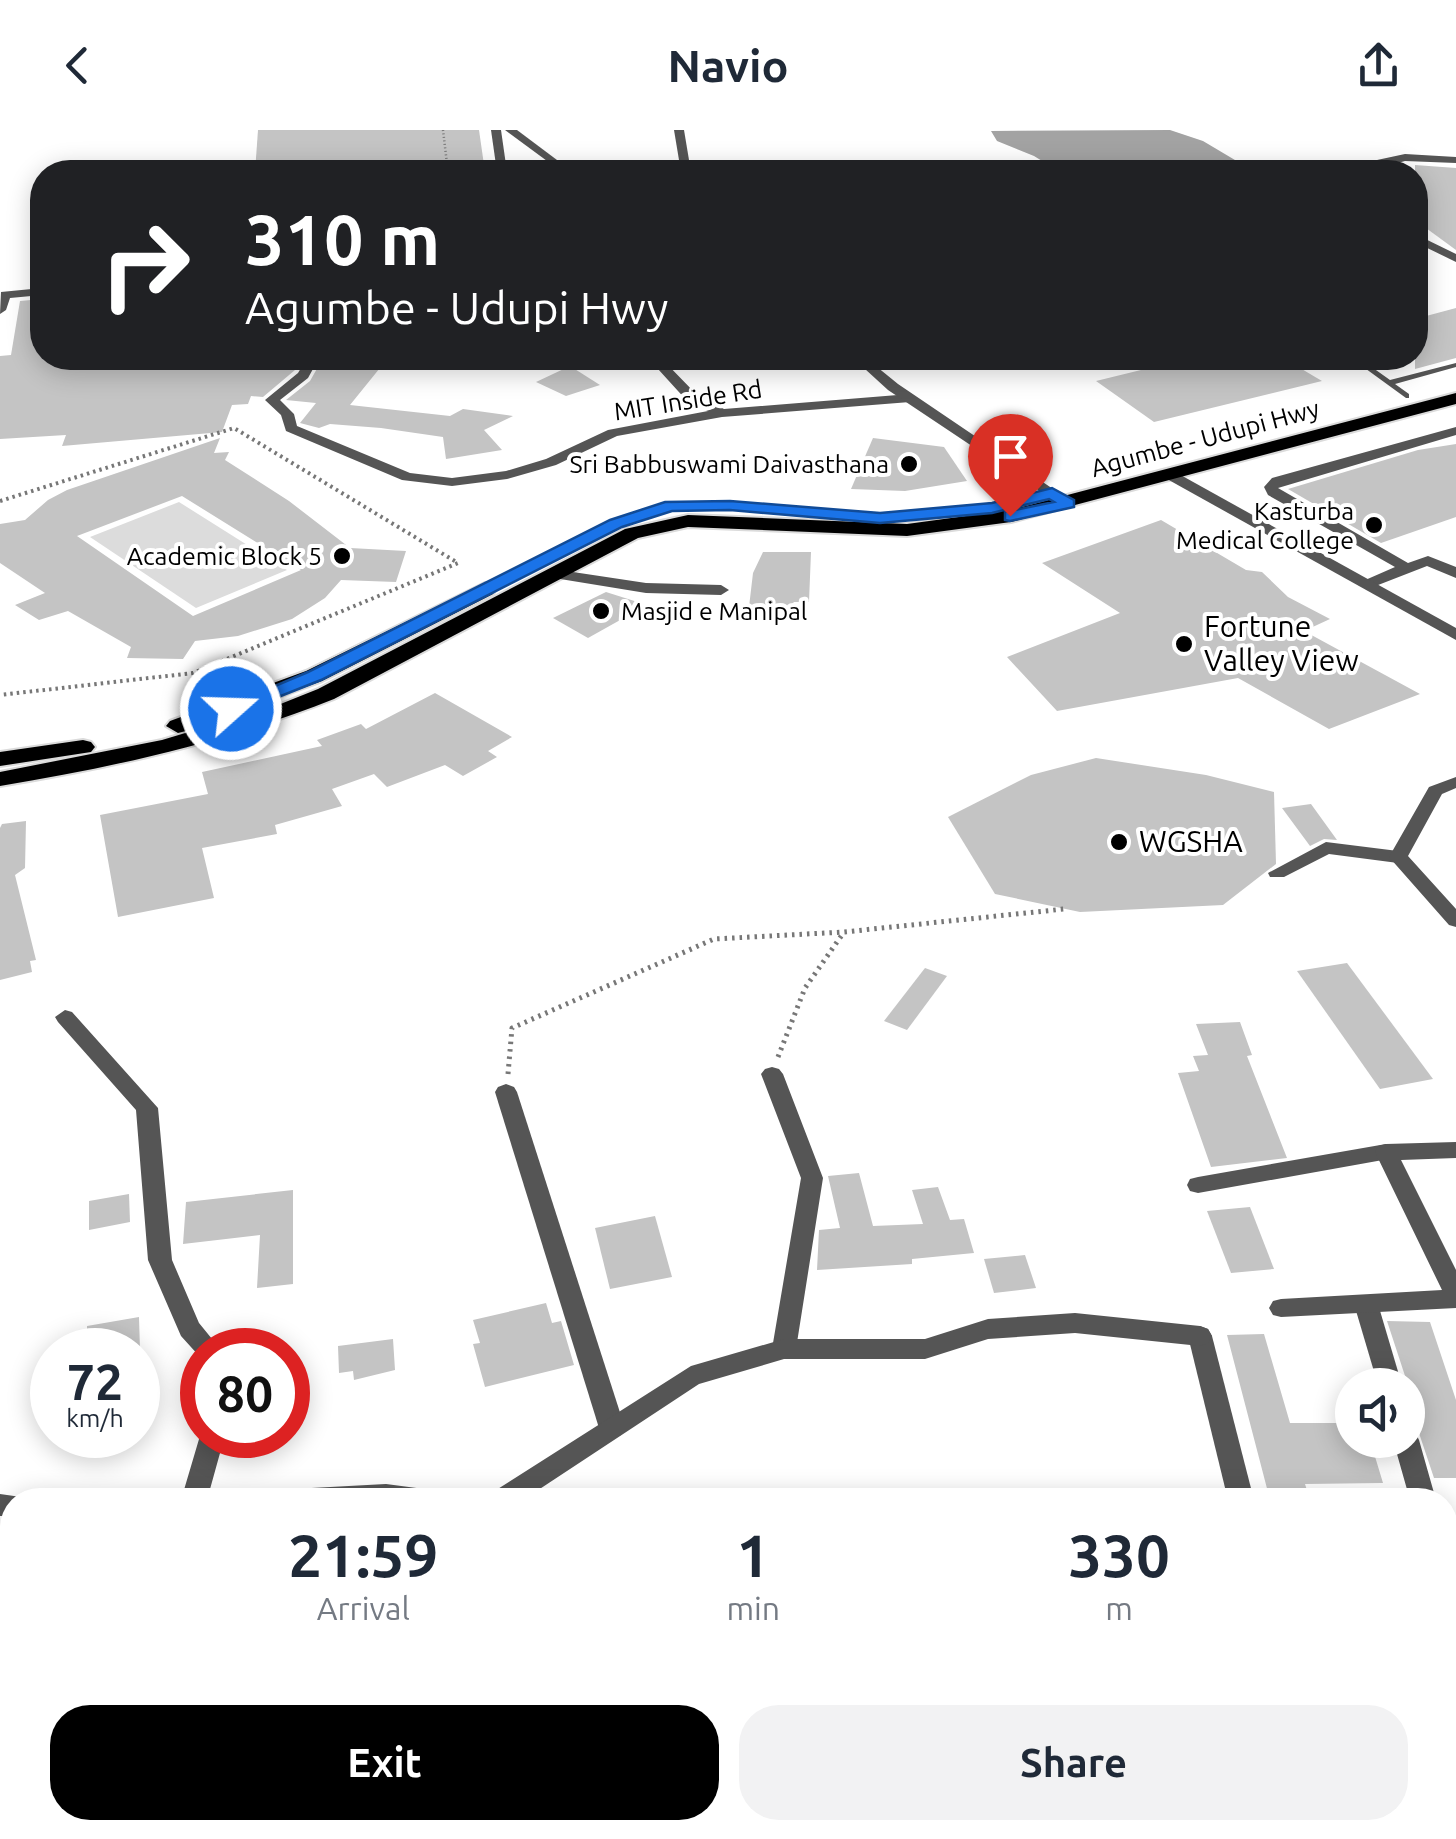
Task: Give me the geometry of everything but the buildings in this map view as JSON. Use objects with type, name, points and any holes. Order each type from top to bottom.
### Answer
[{"type":"highway","name":"Agumbe - Udupi Hwy","points":[[0,779],[150,753],[282,712],[326,694],[632,533],[658,524],[719,520],[908,530],[994,519],[1397,390],[1456,383]]},
{"type":"highway","name":"Agumbe - Udupi Hwy","points":[[0,759],[162,732],[272,694],[616,523],[670,506],[730,506],[857,518],[902,518],[992,508],[1172,476],[1456,398]]},
{"type":"street","points":[[496,130],[500,160]]},
{"type":"street","points":[[510,130],[551,160]]},
{"type":"street","points":[[679,130],[684,160]]},
{"type":"street","points":[[1389,160],[1456,160]]},
{"type":"street","points":[[1428,247],[1456,258]]},
{"type":"street","points":[[0,310],[5,296],[30,293]]},
{"type":"street","name":"MIT Inside Rd","points":[[306,370],[272,400],[287,414],[291,428],[407,477],[452,482],[507,475],[551,462],[613,432],[722,413],[910,398]]},
{"type":"street","points":[[665,370],[693,399],[722,413]]},
{"type":"street","points":[[874,370],[1060,498]]},
{"type":"street","name":"MIT Inside Rd","points":[[846,404],[893,386]]},
{"type":"street","points":[[1408,568],[1273,492],[1271,486],[1277,480],[1456,431]]},
{"type":"street","points":[[1172,476],[1456,635]]},
{"type":"street","points":[[1368,584],[1428,561],[1456,574]]},
{"type":"street","points":[[553,574],[646,588],[721,590]]},
{"type":"street","points":[[1398,857],[1436,791],[1456,782]]},
{"type":"street","points":[[1276,873],[1326,848],[1398,857],[1456,921]]},
{"type":"street","points":[[65,1017],[147,1108],[160,1260],[188,1328]]},
{"type":"street","points":[[772,1074],[812,1178],[784,1349]]},
{"type":"street","points":[[506,1092],[612,1428]]},
{"type":"street","points":[[1198,1185],[1386,1152],[1456,1150]]},
{"type":"street","points":[[1281,1308],[1456,1296],[1386,1152]]},
{"type":"street","points":[[1366,1304],[1385,1368]]},
{"type":"street","points":[[520,1488],[690,1376],[784,1349],[924,1349],[988,1330],[1076,1323],[1200,1336],[1238,1488]]},
{"type":"street","points":[[197,1488],[206,1458]]},
{"type":"street","points":[[1411,1458],[1420,1488]]},
{"type":"lane","points":[[1371,370],[1397,390],[1456,365]]},
{"type":"path","points":[[443,130],[447,160]]},
{"type":"path","points":[[0,501],[234,428],[458,562],[192,674],[0,695]]},
{"type":"path","points":[[506,1092],[512,1028],[714,939],[844,932],[1064,910]]},
{"type":"path","points":[[772,1074],[805,988],[844,932]]},
{"type":"shaded area","points":[[1170,130],[1203,141],[1235,160],[1040,160],[997,141],[991,131]]},
{"type":"shaded area","points":[[179,502],[287,570],[196,608],[90,537]]},
{"type":"place","name":"Sri Babbuswami Daivasthana","points":[[909,464]]},
{"type":"place","name":"Kasturba Medical College","points":[[1374,525]]},
{"type":"place","name":"Academic Block 5","points":[[342,556]]},
{"type":"place","name":"Masjid e Manipal","points":[[601,611]]},
{"type":"place","name":"Fortune Valley View","points":[[1184,644]]},
{"type":"place","name":"WGSHA","points":[[1119,842]]},
{"type":"route","points":[[231,709],[314,676],[616,523],[670,506],[730,506],[857,518],[902,518],[992,508],[1052,493],[1068,504],[1010,516]]}]
